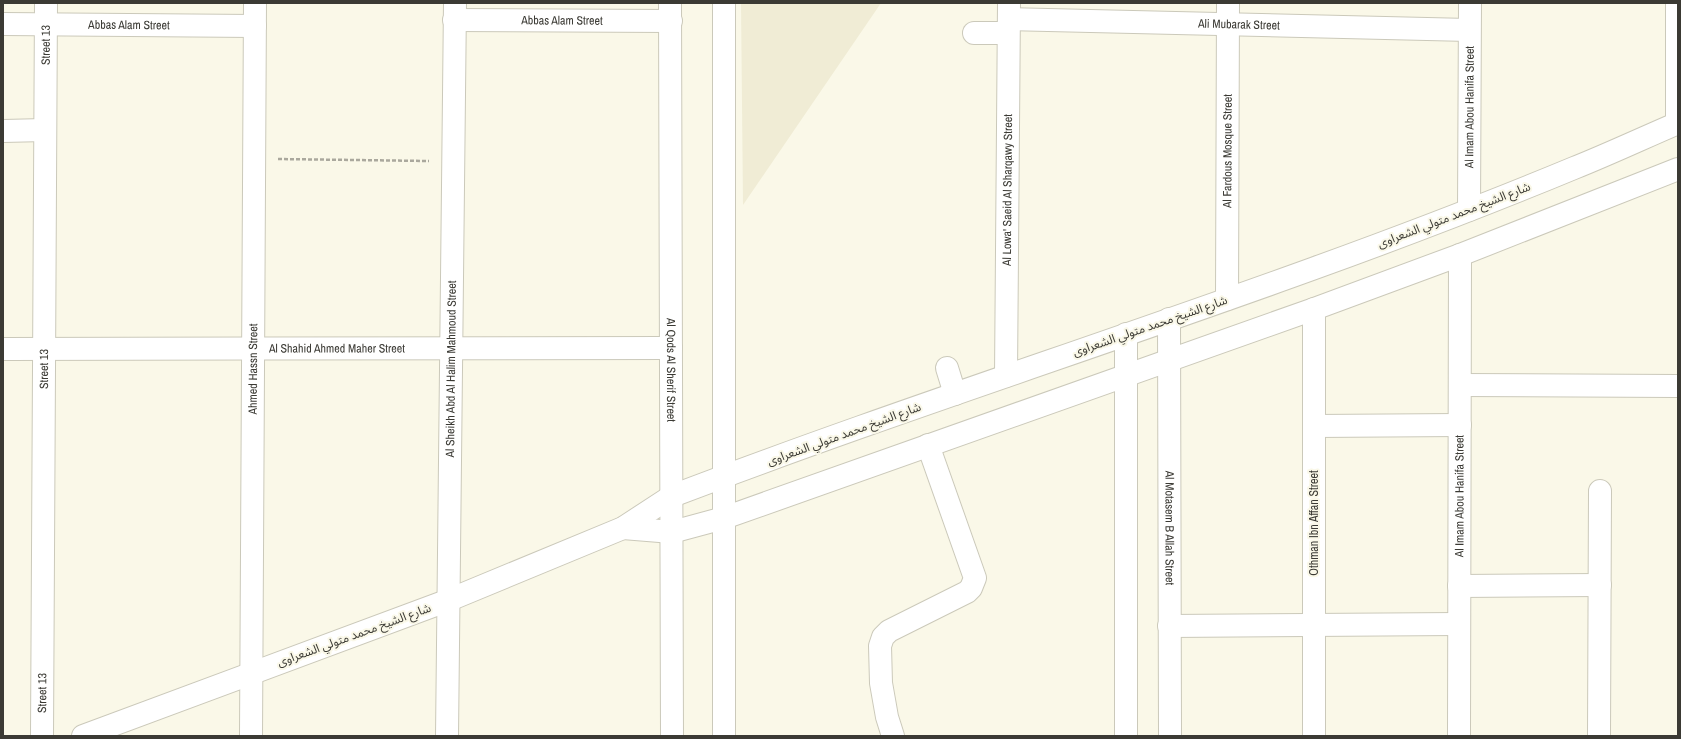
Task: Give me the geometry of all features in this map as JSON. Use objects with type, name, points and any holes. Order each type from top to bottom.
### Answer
[{"type":"street","name":"Street 13","points":[[42,736],[46,3]]},
{"type":"street","name":"Ahmed Hassn Street","points":[[251,736],[255,3]]},
{"type":"street","points":[[724,3],[724,736]]},
{"type":"street","name":"Al Imam Abou Hanifa Street","points":[[1469,210],[1470,3]]},
{"type":"street","points":[[1677,3],[1677,124]]},
{"type":"street","name":"Abbas Alam Street","points":[[455,12],[670,12]]},
{"type":"street","name":"Al Sheikh Abd Al Halim Mahmoud Street","points":[[447,736],[455,12]]},
{"type":"street","name":"Al Qods Al Sherif Street","points":[[670,12],[672,736]]},
{"type":"street","name":"Ali Mubarak Street","points":[[974,33],[1009,18],[1228,13],[1470,30]]},
{"type":"street","name":"Al Fardous Mosque Street","points":[[1227,299],[1228,13]]},
{"type":"street","name":"Al Lowa' Saeid Al Sharqawy Street","points":[[1006,376],[1009,18]]},
{"type":"street","name":"Abbas Alam Street","points":[[3,24],[255,26]]},
{"type":"street","name":"شارع الشيخ محمد متولي الشعراوى","points":[[83,736],[449,600],[623,528],[672,496],[955,394],[1227,299],[1469,210],[1575,168],[1677,124]]},
{"type":"street","points":[[3,131],[45,130]]},
{"type":"street","name":"شارع الشيخ محمد متولي الشعراوى","points":[[623,528],[672,532],[724,518],[1314,309],[1460,255],[1678,169]]},
{"type":"street","name":"Al Imam Abou Hanifa Street","points":[[1459,736],[1460,255]]},
{"type":"street","name":"Othman Ibn Affan Street","points":[[1314,309],[1314,736]]},
{"type":"street","name":"Al Motasem B Allah Street","points":[[1169,319],[1170,736]]},
{"type":"street","points":[[1126,334],[1126,736]]},
{"type":"street","name":"Al Shahid Ahmed Maher Street","points":[[3,349],[671,348]]},
{"type":"street","points":[[947,368],[955,394]]},
{"type":"street","points":[[1460,385],[1678,386]]},
{"type":"street","points":[[1314,426],[1460,425]]},
{"type":"street","points":[[893,736],[886,717],[881,683],[880,646],[883,637],[890,631],[967,592],[971,588],[975,578],[928,446]]},
{"type":"street","points":[[1599,736],[1600,491]]},
{"type":"street","points":[[1459,586],[1600,585]]},
{"type":"street","points":[[1169,626],[1459,624]]},
{"type":"path","points":[[254,158],[453,161]]},
{"type":"shaded area","points":[[741,3],[881,3],[743,205]]}]
